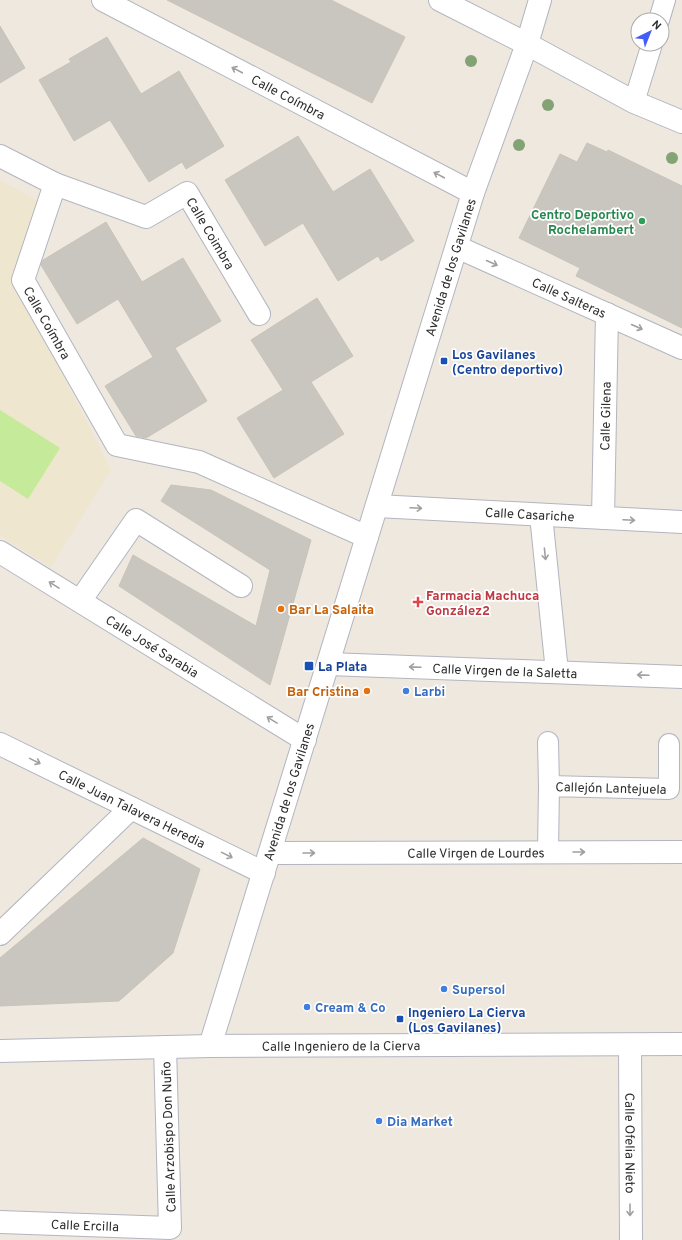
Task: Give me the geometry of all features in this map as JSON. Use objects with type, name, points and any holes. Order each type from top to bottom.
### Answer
[{"type":"street","name":"Calle Coímbra","points":[[103,0],[473,193]]},
{"type":"street","points":[[440,0],[634,102],[682,122]]},
{"type":"street","name":"Avenida de los Gavilanes","points":[[210,1046],[473,193],[526,44],[540,0]]},
{"type":"street","points":[[661,12],[665,0]]},
{"type":"street","points":[[634,102],[650,52]]},
{"type":"street","points":[[0,156],[55,184]]},
{"type":"street","name":"Calle Coímbra","points":[[55,184],[23,280],[117,445],[199,462],[367,537]]},
{"type":"street","name":"Calle Coimbra","points":[[55,184],[146,217],[186,193],[259,314]]},
{"type":"street","name":"Calle Salteras","points":[[457,247],[682,348]]},
{"type":"street","name":"Calle Gilena","points":[[603,518],[608,314]]},
{"type":"street","name":"Calle Casariche","points":[[377,506],[682,522]]},
{"type":"street","points":[[541,515],[557,672]]},
{"type":"street","points":[[80,601],[136,520],[241,586]]},
{"type":"street","name":"Calle José Sarabia","points":[[0,552],[305,740]]},
{"type":"street","name":"Calle Virgen de la Saletta","points":[[328,664],[682,677]]},
{"type":"street","points":[[548,742],[549,786]]},
{"type":"street","name":"Calle Juan Talavera Heredia","points":[[0,744],[131,808],[267,863]]},
{"type":"street","name":"Callejón Lantejuela","points":[[548,851],[549,786],[669,789],[669,744]]},
{"type":"street","points":[[0,934],[131,808]]},
{"type":"street","name":"Calle Virgen de Lourdes","points":[[267,863],[548,851],[682,852]]},
{"type":"street","name":"Calle Ingeniero de la Cierva","points":[[0,1051],[210,1046],[682,1044]]},
{"type":"street","name":"Calle Ofelia Nieto","points":[[630,1045],[631,1240]]},
{"type":"street","name":"Calle Arzobispo Don Nuño","points":[[165,1047],[166,1232]]},
{"type":"street","name":"Calle Ercilla","points":[[9,1228],[138,1233],[166,1232]]},
{"type":"shaded area","points":[[0,180],[42,203],[17,285],[111,470],[51,567],[0,536]]},
{"type":"green space","points":[[0,410],[60,448],[28,499],[0,481]]},
{"type":"building","points":[[167,0],[331,0],[405,37],[372,103]]},
{"type":"building","points":[[0,26],[25,68],[0,83]]},
{"type":"building","points":[[107,37],[141,94],[179,71],[224,146],[186,169],[182,162],[149,182],[110,120],[74,141],[39,80],[71,62],[69,59]]},
{"type":"building","points":[[298,136],[333,192],[370,169],[414,241],[381,261],[378,256],[338,281],[303,223],[265,246],[225,180]]},
{"type":"building","name":"Centro Deportivo Rochelambert","points":[[587,143],[607,152],[608,150],[682,186],[682,328],[576,276],[580,268],[519,238],[560,154],[577,162]]},
{"type":"building","points":[[106,222],[142,282],[183,258],[221,321],[175,348],[207,401],[146,438],[136,436],[105,386],[153,357],[118,299],[77,324],[41,265],[43,260]]},
{"type":"building","points":[[317,298],[353,356],[311,382],[344,434],[274,478],[237,418],[283,390],[251,340]]},
{"type":"building","points":[[171,485],[211,490],[311,540],[270,685],[119,586],[133,555],[256,626],[270,570],[161,501]]},
{"type":"building","points":[[143,838],[200,869],[173,953],[119,1001],[0,1006],[0,958]]},
{"type":"place","name":"Centro Deportivo Rochelambert","points":[[642,221]]},
{"type":"place","name":"Los Gavilanes (Centro deportivo)","points":[[444,361]]},
{"type":"place","name":"Farmacia Machuca González2","points":[[418,602]]},
{"type":"place","name":"Bar La Salaita","points":[[281,609]]},
{"type":"place","name":"La Plata","points":[[309,666]]},
{"type":"place","name":"Bar Cristina","points":[[367,691]]},
{"type":"place","name":"Larbi","points":[[406,691]]},
{"type":"place","name":"Supersol","points":[[444,989]]},
{"type":"place","name":"Cream & Co","points":[[307,1007]]},
{"type":"place","name":"Ingeniero La Cierva (Los Gavilanes)","points":[[400,1019]]},
{"type":"place","name":"Dia Market","points":[[379,1121]]}]
